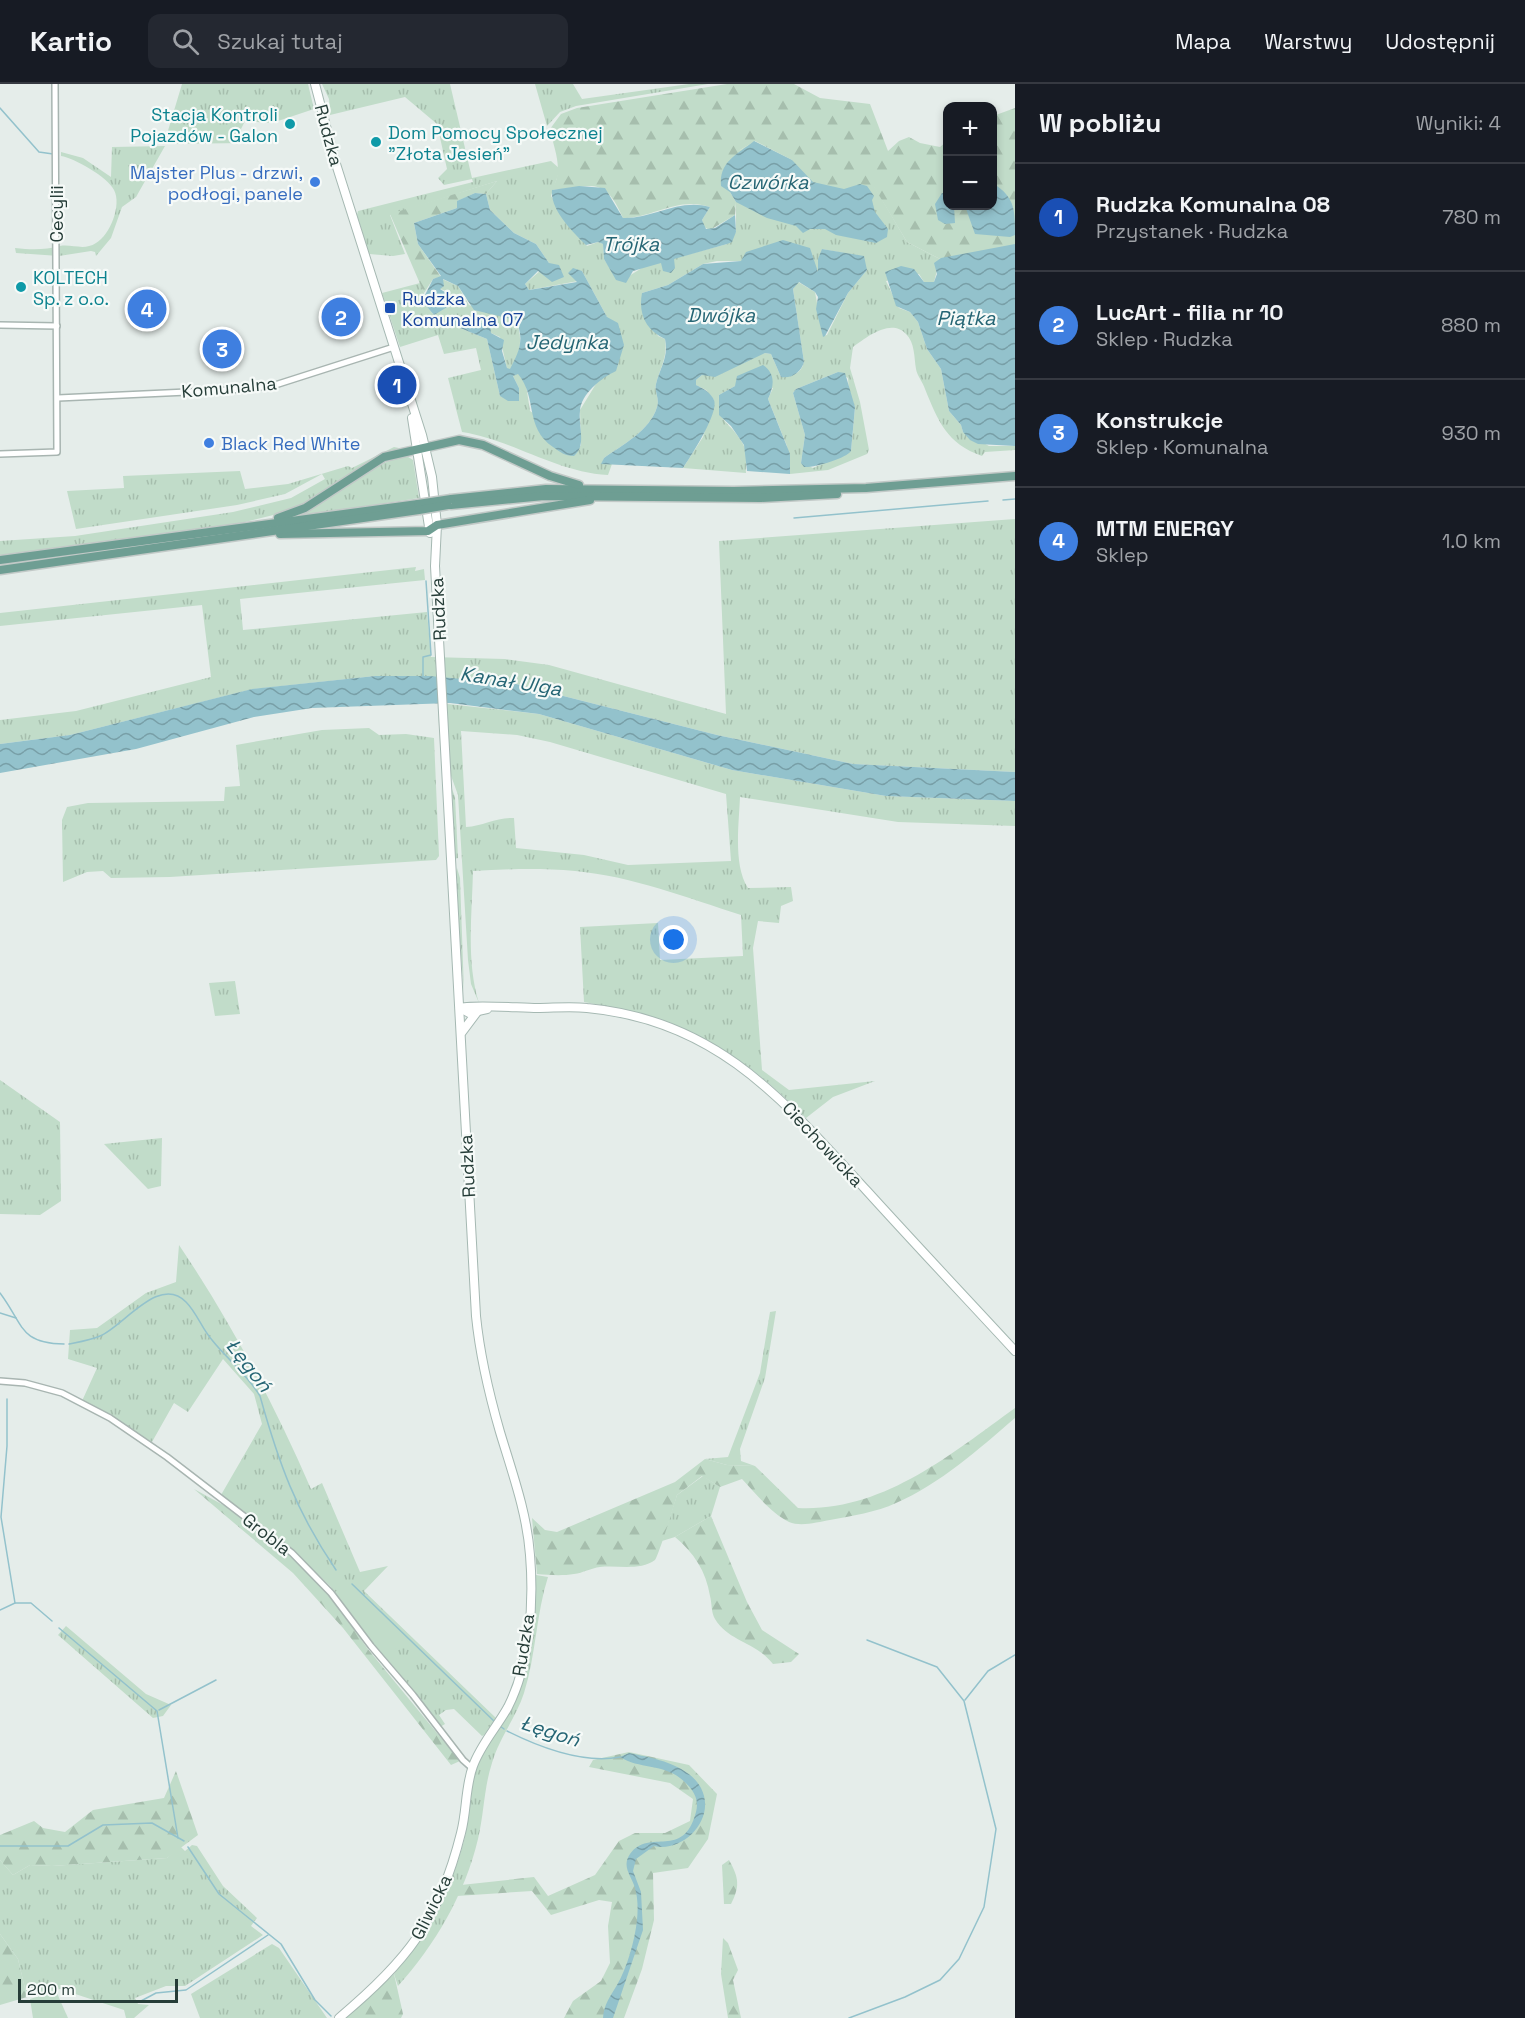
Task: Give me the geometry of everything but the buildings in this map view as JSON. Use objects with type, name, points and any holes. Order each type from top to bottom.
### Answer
[{"type":"main road","name":"Rudzka","points":[[315,84],[336,164],[432,477],[477,1329],[489,1390],[524,1518],[531,1566],[530,1607],[522,1663],[513,1696],[472,1768]]},
{"type":"main road","points":[[252,524],[286,516],[305,508],[384,458],[421,447],[471,441],[565,482],[615,489]]},
{"type":"main road","points":[[0,570],[253,535],[535,490],[734,491],[866,488],[1015,477]]},
{"type":"main road","points":[[451,502],[544,496],[607,495],[761,498],[842,493],[866,488]]},
{"type":"main road","points":[[253,535],[433,528],[607,495]]},
{"type":"main road","points":[[0,560],[252,524],[418,507]]},
{"type":"main road","points":[[459,988],[476,1009]]},
{"type":"main road","name":"Ciechowicka","points":[[476,1009],[586,1007],[631,1015],[675,1029],[735,1061],[755,1076],[814,1134],[1015,1351]]},
{"type":"main road","points":[[460,1008],[469,1013],[476,1009]]},
{"type":"main road","points":[[462,1032],[476,1009]]},
{"type":"main road","name":"Gliwicka","points":[[339,2018],[394,1970],[427,1923],[460,1839],[472,1768]]},
{"type":"street","name":"Cecylii","points":[[0,454],[57,452],[55,84]]},
{"type":"street","points":[[0,325],[57,326]]},
{"type":"street","name":"Komunalna","points":[[58,398],[272,386],[394,347]]},
{"type":"street","name":"Grobla","points":[[0,1381],[25,1383],[62,1393],[110,1418],[167,1456],[292,1553],[331,1593],[386,1666],[413,1695],[462,1760],[472,1768]]},
{"type":"green space","points":[[182,84],[308,84],[314,109],[272,123],[245,121],[241,129],[246,143],[164,144]]},
{"type":"green space","points":[[322,84],[450,84],[472,178],[551,161],[560,169],[551,196],[587,246],[598,242],[603,244],[604,259],[615,276],[629,276],[645,266],[727,244],[736,232],[736,202],[730,157],[754,141],[792,160],[874,186],[907,242],[940,259],[934,282],[924,282],[919,274],[886,281],[899,308],[910,312],[918,322],[927,349],[941,369],[949,411],[961,425],[963,432],[989,446],[1015,446],[1015,450],[985,452],[982,456],[960,445],[952,438],[934,411],[918,374],[911,342],[900,330],[886,328],[853,347],[850,368],[860,402],[869,450],[867,454],[828,470],[790,474],[787,446],[768,399],[773,388],[735,386],[719,395],[719,405],[722,418],[745,448],[746,473],[683,468],[703,437],[714,400],[706,390],[696,385],[696,380],[702,375],[765,353],[771,354],[781,377],[793,375],[801,369],[804,362],[793,289],[798,282],[815,292],[823,336],[827,335],[848,293],[867,270],[849,254],[822,249],[819,272],[741,261],[717,261],[703,264],[668,285],[642,293],[658,336],[665,339],[666,345],[665,357],[656,387],[658,404],[653,416],[642,430],[604,458],[602,464],[612,464],[608,475],[570,468],[481,436],[462,432],[448,378],[481,370],[476,348],[444,354],[438,335],[400,347],[382,293],[420,283],[424,293],[422,301],[434,315],[447,291],[440,289],[442,279],[458,286],[469,305],[515,320],[520,345],[511,369],[507,369],[500,337],[491,333],[485,323],[449,318],[448,323],[487,339],[500,396],[519,401],[519,388],[513,376],[518,373],[526,385],[530,411],[581,446],[580,410],[599,379],[607,317],[582,271],[568,273],[578,281],[529,290],[525,284],[549,263],[536,244],[514,233],[490,210],[486,194],[497,181],[390,215],[405,254],[393,256],[369,254],[357,215],[358,211],[473,182],[472,179],[444,185],[438,178],[447,169],[437,124],[405,97],[330,115],[329,99]],"holes":[[[838,372],[848,378],[849,393],[855,407],[851,451],[813,468],[801,463],[805,435],[793,393],[796,389]]]},
{"type":"green space","points":[[535,84],[573,84],[582,99],[689,84],[708,84],[576,106],[560,112],[547,126]]},
{"type":"green space","points":[[727,84],[794,84],[820,98],[870,104],[888,151],[899,141],[909,137],[920,143],[940,147],[943,144],[943,210],[997,210],[997,115],[1015,108],[1015,245],[940,259],[907,242],[874,187],[860,184],[844,189],[813,183],[792,160],[755,141],[740,150],[730,192],[736,202],[735,215],[710,230],[704,227],[702,220],[710,207],[698,204],[676,206],[645,215],[623,218],[610,195],[603,189],[587,186],[551,190],[558,168],[550,129],[561,114],[577,108]]},
{"type":"green space","points":[[165,146],[136,197],[122,207],[111,238],[96,256],[95,252],[91,251],[59,256],[16,253],[15,248],[38,249],[92,245],[101,239],[110,227],[117,203],[111,185],[82,164],[61,156],[61,152],[83,158],[111,177],[112,147]]},
{"type":"green space","points":[[497,181],[486,194],[475,193],[458,201],[457,208],[414,223],[418,244],[441,277],[433,279],[424,293],[390,214]]},
{"type":"green space","points":[[394,447],[399,448],[367,465],[298,509],[241,523],[0,556],[0,541],[75,536],[233,512],[291,498],[325,479],[322,474],[285,494],[237,505],[76,529],[67,491],[124,488],[123,476],[240,471],[245,489],[288,484],[348,466],[352,468]]},
{"type":"green space","points":[[405,455],[413,460],[419,498],[288,518],[374,468]]},
{"type":"green space","points":[[1015,519],[1015,772],[853,764],[717,735],[516,684],[375,676],[253,689],[70,735],[0,744],[0,720],[76,711],[211,677],[202,605],[0,626],[0,613],[416,567],[415,571],[424,569],[425,580],[240,599],[243,630],[427,612],[431,657],[505,659],[549,665],[726,714],[719,541]]},
{"type":"green space","points":[[438,703],[539,714],[732,770],[886,796],[1015,801],[1015,826],[898,822],[740,797],[738,832],[740,868],[743,879],[748,888],[791,887],[793,901],[781,906],[779,923],[758,921],[753,948],[762,1070],[789,1090],[875,1081],[833,1097],[806,1118],[755,1072],[706,1040],[651,1018],[584,1002],[580,927],[658,923],[660,960],[743,956],[741,915],[659,888],[596,874],[537,869],[473,871],[471,955],[479,1003],[471,984],[468,960],[458,795],[450,773],[447,729],[439,727]],"holes":[[[461,731],[517,735],[550,742],[726,794],[731,861],[628,865],[584,855],[516,848],[514,818],[466,827]]]},
{"type":"green space","points":[[369,728],[379,735],[406,734],[434,738],[439,856],[436,860],[170,877],[111,878],[103,871],[87,872],[63,882],[62,820],[67,807],[88,803],[224,801],[225,787],[240,786],[236,745],[322,730]]},
{"type":"green space","points":[[452,789],[455,797],[458,858],[454,859]]},
{"type":"green space","points":[[457,868],[460,878],[464,992],[455,881]]},
{"type":"green space","points":[[235,981],[240,1014],[215,1016],[209,983]]},
{"type":"green space","points":[[0,1080],[60,1122],[61,1201],[40,1215],[0,1214]]},
{"type":"green space","points":[[162,1138],[161,1186],[148,1189],[104,1144]]},
{"type":"green space","points":[[179,1245],[251,1364],[311,1489],[322,1483],[360,1572],[388,1566],[364,1591],[496,1718],[484,1735],[482,1736],[454,1709],[446,1710],[439,1715],[445,1724],[440,1727],[330,1586],[283,1541],[221,1495],[262,1424],[254,1394],[223,1359],[188,1412],[174,1403],[152,1442],[82,1401],[97,1368],[68,1359],[70,1330],[97,1328],[146,1293],[176,1282]]},
{"type":"green space","points":[[776,1311],[765,1378],[740,1449],[741,1461],[755,1466],[727,1465],[705,1459],[728,1457],[760,1373],[770,1312]]},
{"type":"green space","points":[[1015,1408],[1015,1418],[958,1465],[928,1486],[889,1506],[815,1523],[794,1523],[782,1518],[770,1508],[742,1479],[720,1487],[702,1476],[677,1495],[655,1560],[643,1565],[600,1567],[569,1575],[537,1574],[532,1518],[545,1530],[557,1532],[675,1482],[705,1459],[727,1465],[755,1466],[798,1508],[829,1507],[858,1501],[886,1491],[914,1477]]},
{"type":"green space","points":[[703,1476],[720,1487],[711,1516],[675,1537],[662,1541],[677,1495]]},
{"type":"green space","points":[[194,1489],[225,1506],[284,1550],[330,1595],[367,1648],[460,1761],[451,1765],[343,1628],[293,1573]]},
{"type":"green space","points":[[711,1516],[747,1602],[762,1630],[799,1654],[791,1662],[773,1664],[758,1650],[727,1633],[715,1619],[702,1571],[688,1549],[675,1537]]},
{"type":"green space","points":[[536,1575],[548,1577],[528,1679],[521,1702],[492,1763],[480,1830],[472,1859],[447,1918],[412,1970],[398,1986],[394,1974],[438,1907],[455,1870],[466,1832],[471,1786],[478,1760],[515,1702],[527,1655]]},
{"type":"green space","points":[[346,1582],[406,1639],[385,1658],[334,1593]]},
{"type":"green space","points":[[66,1626],[146,1694],[171,1705],[163,1716],[153,1718],[58,1635]]},
{"type":"green space","points":[[629,1752],[689,1765],[717,1794],[708,1839],[688,1868],[653,1873],[654,1920],[642,1969],[624,2018],[564,2018],[573,2001],[601,1981],[610,1963],[608,1926],[612,1902],[599,1900],[551,1915],[532,1891],[457,1896],[461,1885],[534,1877],[548,1896],[595,1875],[619,1841],[635,1833],[665,1833],[690,1821],[693,1799],[670,1783],[589,1767],[593,1760]]},
{"type":"green space","points":[[176,1771],[198,1835],[167,1858],[52,1866],[30,1865],[13,1875],[0,1860],[0,1835],[34,1821],[43,1828],[65,1832],[93,1810],[164,1798]]},
{"type":"green space","points":[[192,1845],[197,1846],[223,1886],[257,1918],[251,1926],[263,1935],[185,1986],[166,1986],[135,1998],[138,2004],[149,2005],[134,2018],[126,2018],[124,2010],[60,1989],[27,1997],[18,1959],[0,1934],[0,1860],[13,1875],[30,1865],[52,1866],[167,1858],[180,1846],[185,1851]]},
{"type":"green space","points":[[729,1860],[735,1872],[737,1887],[731,1904],[724,1904],[722,1865]]},
{"type":"green space","points":[[0,1934],[18,1959],[27,1997],[0,2005]]},
{"type":"green space","points":[[723,1938],[728,1943],[738,1970],[733,1980],[741,2018],[728,2018],[721,1974]]},
{"type":"green space","points":[[272,1944],[279,1948],[327,2018],[200,2018],[191,1994]]},
{"type":"green space","points":[[394,1974],[403,2014],[401,2018],[344,2018]]},
{"type":"green space","points":[[56,1991],[68,2018],[33,2018],[30,1999]]},
{"type":"water","name":"Czwórka","points":[[754,141],[792,160],[813,182],[844,189],[860,184],[867,186],[874,196],[872,200],[875,212],[888,229],[887,237],[876,243],[836,235],[825,229],[810,229],[803,233],[796,226],[767,218],[736,202],[730,192],[721,186],[723,170],[730,159]]},
{"type":"water","name":"Trójka","points":[[579,186],[605,188],[623,218],[687,205],[698,205],[710,207],[702,220],[706,229],[715,228],[735,215],[736,232],[732,242],[674,259],[675,268],[671,273],[663,271],[661,263],[633,271],[626,283],[616,280],[604,259],[603,244],[598,242],[586,245],[558,213],[552,198],[552,190]]},
{"type":"water","points":[[997,186],[1013,206],[1015,235],[1010,237],[975,234],[966,210],[997,210]]},
{"type":"water","name":"Jedynka","points":[[475,193],[486,194],[490,210],[514,233],[536,244],[549,263],[559,265],[564,277],[552,282],[538,271],[525,284],[529,290],[577,282],[568,273],[573,268],[582,271],[607,317],[618,323],[624,345],[616,371],[598,382],[581,405],[581,441],[578,452],[574,456],[556,449],[538,431],[528,393],[518,374],[513,376],[519,388],[519,401],[508,401],[500,396],[487,339],[448,323],[449,318],[465,318],[490,325],[491,333],[504,340],[502,351],[507,368],[510,369],[520,346],[520,333],[515,320],[474,310],[458,286],[443,279],[444,286],[440,289],[451,296],[449,306],[434,315],[422,301],[433,279],[441,276],[418,244],[414,223],[457,208],[457,201]]},
{"type":"water","points":[[943,193],[943,210],[954,210],[955,223],[945,224],[938,220],[935,204]]},
{"type":"water","name":"Dwójka","points":[[783,240],[810,248],[818,272],[818,259],[822,249],[864,256],[867,270],[848,293],[823,337],[816,309],[818,297],[815,292],[799,282],[793,289],[804,362],[801,369],[792,376],[781,377],[771,354],[765,353],[715,377],[702,375],[696,380],[696,385],[713,397],[714,406],[703,434],[683,468],[601,464],[604,458],[642,430],[653,416],[658,404],[656,387],[665,357],[666,345],[665,339],[653,331],[645,320],[641,308],[642,293],[668,285],[703,264],[741,261],[746,252]]},
{"type":"water","name":"Piątka","points":[[1015,244],[1015,446],[978,444],[970,440],[949,411],[941,369],[927,349],[918,322],[910,312],[896,306],[885,272],[901,266],[914,269],[924,282],[934,282],[937,274],[934,263],[941,258]]},
{"type":"water","points":[[763,365],[770,372],[773,380],[768,399],[790,454],[790,474],[747,471],[744,445],[731,426],[719,415],[719,395],[735,386],[737,376]]},
{"type":"water","points":[[838,372],[845,373],[855,407],[851,451],[830,462],[804,467],[801,463],[805,435],[793,393],[796,389]]},
{"type":"water","points":[[375,676],[430,676],[516,684],[717,735],[853,764],[1015,772],[1015,801],[886,796],[732,770],[539,714],[450,703],[312,708],[254,717],[136,749],[0,773],[0,744],[70,735],[252,689]]},
{"type":"water","points":[[629,1753],[669,1763],[688,1773],[701,1788],[705,1800],[704,1811],[701,1822],[686,1839],[665,1847],[654,1846],[636,1859],[633,1871],[641,1892],[643,1930],[613,2018],[603,2018],[606,2005],[627,1962],[636,1928],[637,1896],[627,1867],[630,1854],[638,1846],[675,1840],[683,1835],[690,1827],[697,1807],[694,1793],[680,1778],[666,1770],[627,1761],[620,1757]]},
{"type":"waterway","points":[[0,108],[39,152],[53,154]]},
{"type":"waterway","points":[[1003,500],[1015,499]]},
{"type":"waterway","points":[[794,518],[988,501]]},
{"type":"waterway","points":[[423,676],[423,657],[431,655],[426,581]]},
{"type":"waterway","name":"Łęgoń","points":[[0,1293],[30,1336],[49,1343],[64,1344]]},
{"type":"waterway","name":"Łęgoń","points":[[69,1344],[100,1336],[142,1305],[164,1294],[175,1295],[186,1302],[208,1336],[260,1396],[274,1444],[299,1507],[336,1570]]},
{"type":"waterway","points":[[0,1313],[16,1318]]},
{"type":"waterway","points":[[7,1399],[7,1446],[1,1517],[15,1603]]},
{"type":"waterway","name":"Łęgoń","points":[[352,1584],[496,1723]]},
{"type":"waterway","points":[[0,1610],[15,1603],[31,1603],[52,1621]]},
{"type":"waterway","points":[[59,1628],[157,1711],[178,1838]]},
{"type":"waterway","points":[[849,2018],[905,1997],[940,1980],[959,1959],[984,1907],[996,1829],[964,1701],[937,1667],[867,1640]]},
{"type":"waterway","points":[[965,1700],[988,1671],[1015,1655]]},
{"type":"waterway","points":[[159,1710],[216,1680]]},
{"type":"waterway","name":"Łęgoń","points":[[500,1726],[504,1729]]},
{"type":"waterway","name":"Łęgoń","points":[[507,1731],[562,1753],[606,1759],[620,1757]]},
{"type":"waterway","points":[[0,1846],[68,1846],[103,1825],[152,1823],[184,1841]]},
{"type":"waterway","points":[[188,1847],[219,1894],[281,1944],[315,2000],[331,2016]]},
{"type":"waterway","points":[[141,2001],[156,1993],[186,1990],[268,1935]]},
{"type":"place","name":"Stacja Kontroli Pojazdów - Galon","points":[[290,124]]},
{"type":"place","name":"Dom Pomocy Społecznej \"Złota Jesień\"","points":[[376,142]]},
{"type":"place","name":"Majster Plus - drzwi, podłogi, panele","points":[[315,182]]},
{"type":"place","name":"KOLTECH Sp. z o.o.","points":[[21,287]]},
{"type":"place","name":"Rudzka Komunalna 07","points":[[390,308]]},
{"type":"place","name":"MTM ENERGY","points":[[147,309]]},
{"type":"place","name":"LucArt - filia nr 10","points":[[341,317]]},
{"type":"place","name":"Konstrukcje","points":[[222,349]]},
{"type":"place","name":"Rudzka Komunalna 08","points":[[397,385]]},
{"type":"place","name":"Black Red White","points":[[209,443]]},
{"type":"water label","name":"Kanał Ulga","points":[[511,681]]}]
